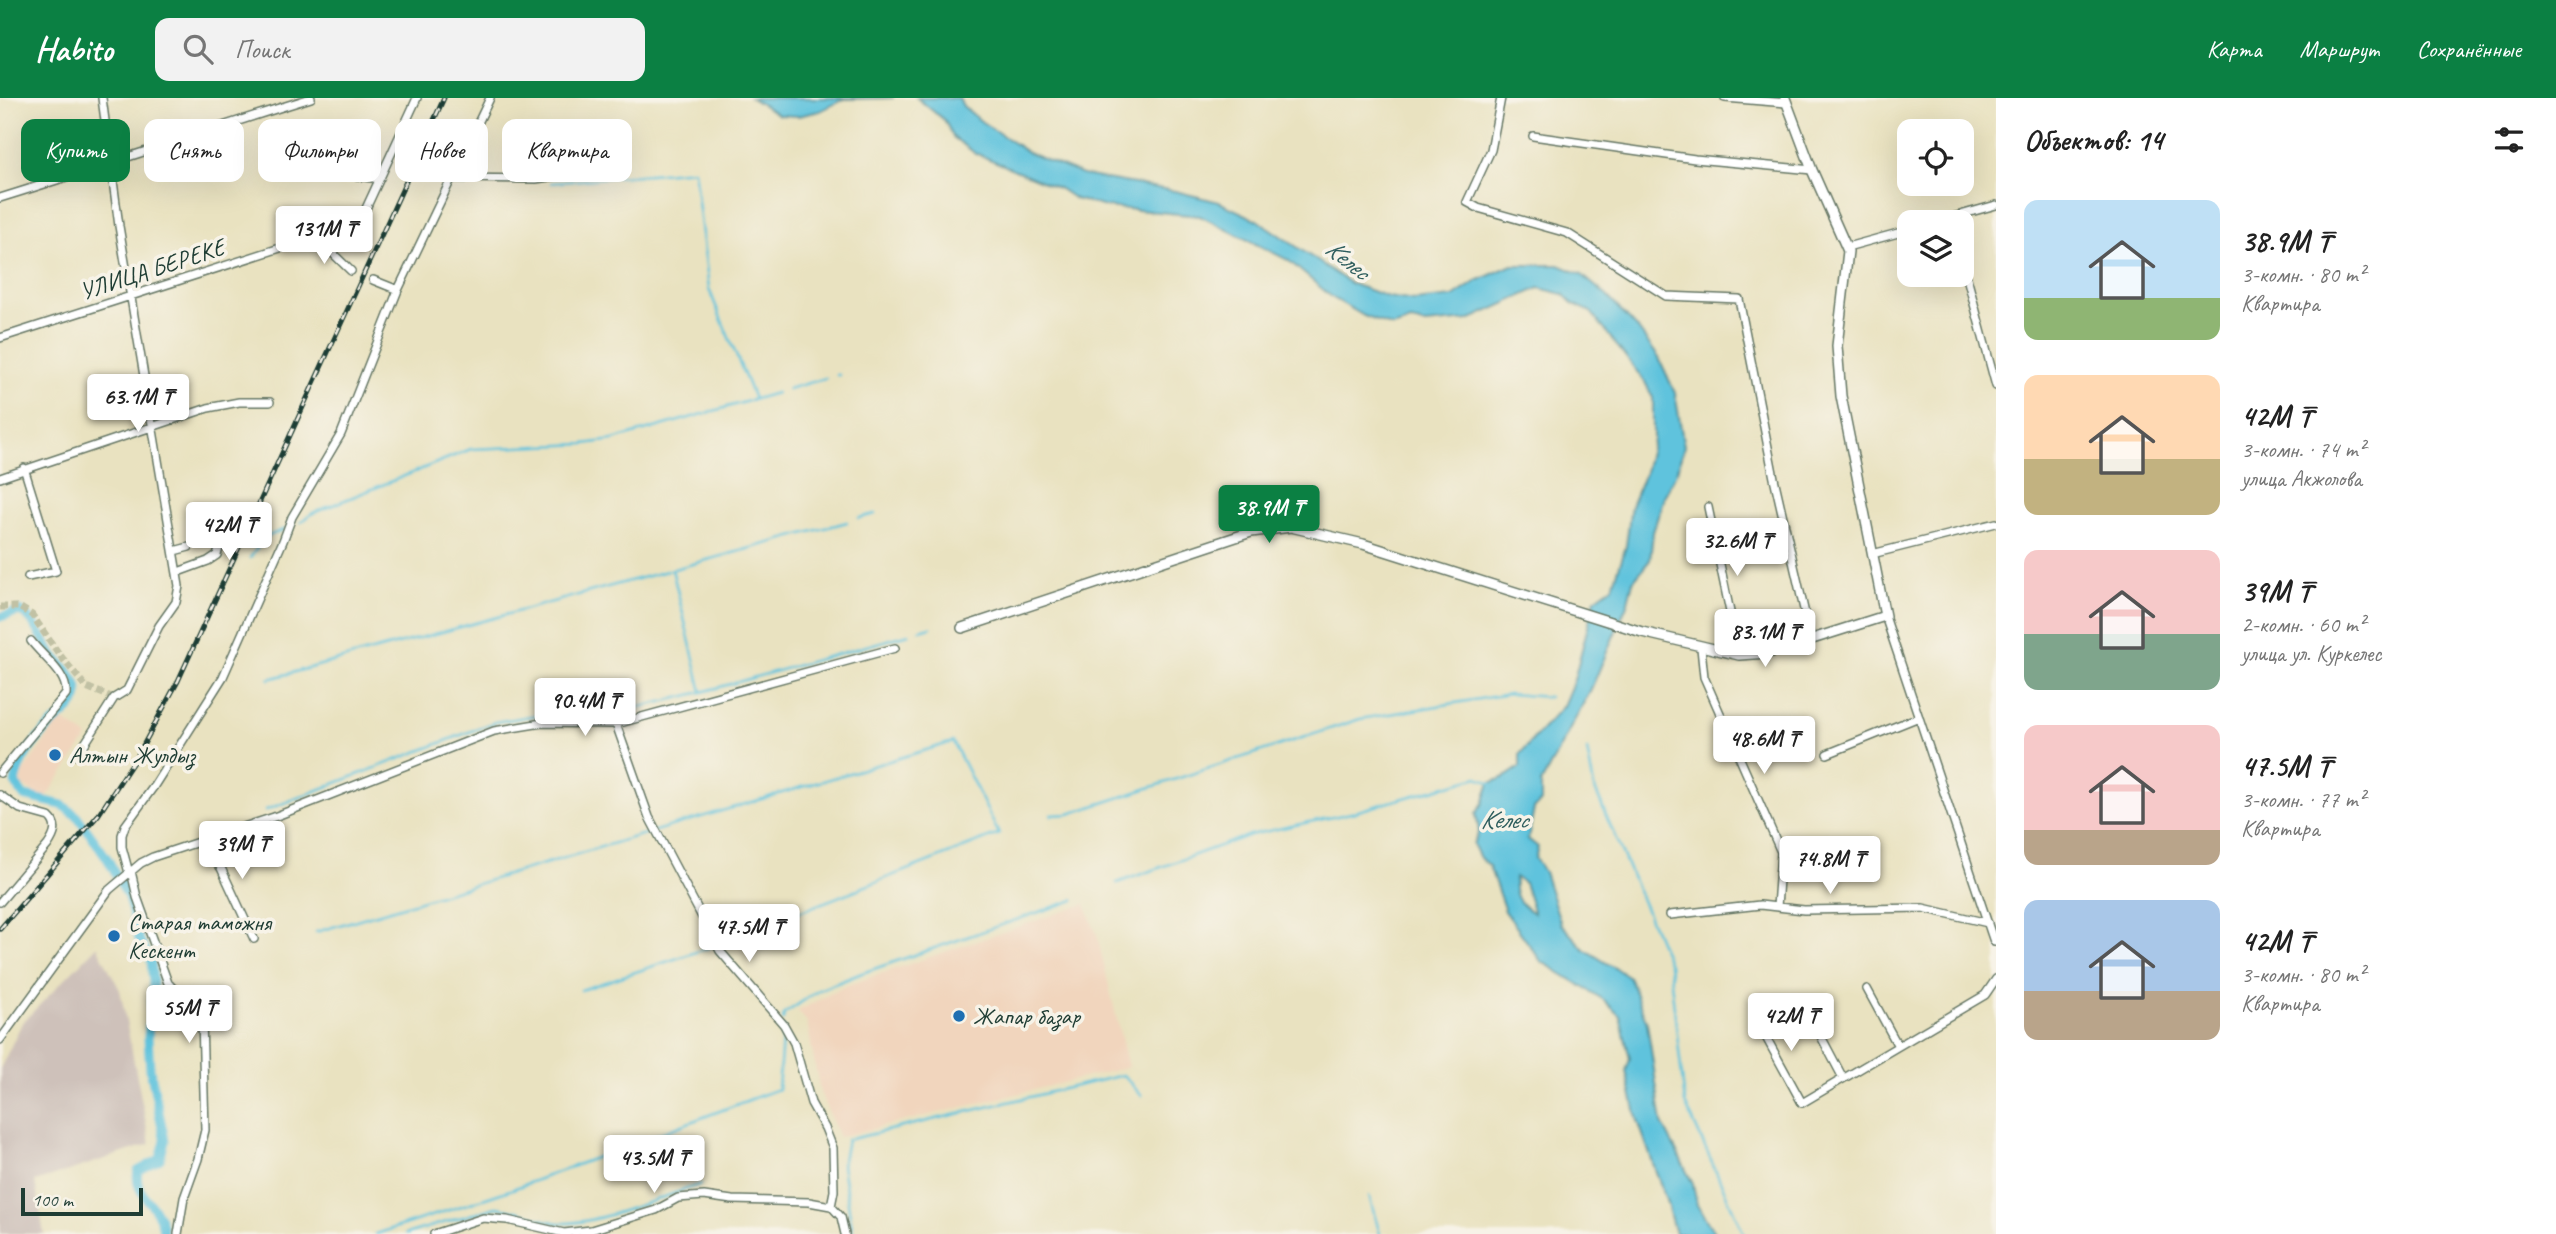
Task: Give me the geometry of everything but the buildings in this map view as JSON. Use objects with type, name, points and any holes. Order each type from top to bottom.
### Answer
[{"type":"street","points":[[102,98],[104,119]]},
{"type":"street","points":[[130,156],[311,98]]},
{"type":"street","points":[[381,174],[417,98]]},
{"type":"street","points":[[480,119],[490,98]]},
{"type":"street","points":[[1502,98],[1491,150],[1467,202],[1478,208],[1567,233],[1666,296],[1739,299],[1774,478],[1811,640]]},
{"type":"street","points":[[1725,98],[1786,100],[1812,170],[1847,247],[1838,346],[1841,396],[1885,616],[1995,945]]},
{"type":"street","points":[[1533,136],[1695,159],[1812,170]]},
{"type":"street","points":[[0,198],[51,182]]},
{"type":"street","points":[[77,756],[114,698],[127,690],[159,626],[176,602],[178,572],[151,428],[112,182]]},
{"type":"street","name":"УЛИЦА БЕРЕКЕ","points":[[0,338],[316,237],[350,233],[356,230],[377,182]]},
{"type":"street","points":[[178,1234],[184,1198],[205,1130],[202,1019],[168,983],[127,874],[122,835],[125,826],[223,677],[292,517],[341,433],[398,290],[449,182]]},
{"type":"street","points":[[1974,212],[1996,205]]},
{"type":"street","points":[[1847,247],[1897,233]]},
{"type":"street","points":[[316,237],[351,271]]},
{"type":"street","points":[[373,281],[398,290]]},
{"type":"street","points":[[1969,287],[1996,386]]},
{"type":"street","points":[[0,478],[225,404],[270,402]]},
{"type":"street","points":[[24,468],[56,570],[28,578]]},
{"type":"street","points":[[1708,507],[1739,656]]},
{"type":"street","points":[[178,572],[217,555],[220,545],[218,513]]},
{"type":"street","points":[[1872,554],[1996,523]]},
{"type":"street","points":[[962,628],[1251,532],[1291,527],[1363,544],[1642,632],[1739,656],[1768,653],[1885,616]]},
{"type":"street","points":[[174,551],[189,547]]},
{"type":"street","points":[[0,773],[66,694],[65,679],[31,641]]},
{"type":"street","points":[[0,1040],[109,890],[153,857],[274,817],[494,731],[542,723],[616,724],[895,648]]},
{"type":"street","points":[[1701,648],[1704,677],[1781,852],[1777,907]]},
{"type":"street","points":[[1827,754],[1919,717]]},
{"type":"street","points":[[616,724],[649,817],[720,951],[784,1025],[794,1043],[811,1103],[833,1148],[834,1191],[831,1206]]},
{"type":"street","points":[[0,795],[20,809],[49,817],[55,826],[54,835],[48,845],[0,902]]},
{"type":"street","points":[[201,841],[221,868],[254,939]]},
{"type":"street","points":[[1670,915],[1760,905],[1804,910],[1923,908],[1988,923]]},
{"type":"street","points":[[1755,1017],[1802,1103],[1985,995],[1996,979]]},
{"type":"street","points":[[1867,989],[1898,1046]]},
{"type":"street","points":[[1807,1010],[1843,1078]]},
{"type":"street","points":[[434,1234],[483,1218],[507,1220],[564,1233],[591,1230],[656,1210],[678,1198],[704,1196],[732,1200],[809,1202],[831,1206],[841,1217],[845,1234]]},
{"type":"shaded area","name":"Алтын Жулдыз","points":[[61,719],[88,737],[44,800],[16,781]]},
{"type":"shaded area","name":"Жапар базар","points":[[1085,904],[1097,935],[1128,1067],[839,1137],[820,1092],[807,1022],[798,1011],[845,986]]},
{"type":"shaded area","points":[[97,946],[120,990],[150,1144],[35,1182],[44,1234],[0,1234],[0,1069],[22,1023]]},
{"type":"water","points":[[751,98],[894,98],[844,99],[820,111],[798,116],[779,115]]},
{"type":"water","name":"Келес","points":[[917,98],[959,98],[963,106],[982,122],[1029,153],[1083,175],[1175,191],[1219,202],[1257,220],[1350,283],[1388,297],[1414,301],[1453,297],[1477,281],[1512,265],[1559,265],[1581,274],[1607,296],[1638,329],[1659,358],[1675,393],[1684,446],[1653,532],[1650,560],[1633,581],[1627,605],[1591,689],[1541,783],[1541,801],[1534,809],[1528,839],[1538,847],[1535,858],[1544,872],[1561,924],[1584,949],[1629,977],[1647,1023],[1662,1123],[1693,1184],[1697,1205],[1715,1234],[1675,1234],[1637,1118],[1626,1071],[1630,1059],[1620,1016],[1604,1000],[1541,961],[1505,911],[1489,866],[1480,858],[1473,844],[1479,831],[1476,814],[1490,783],[1520,767],[1520,754],[1563,706],[1574,680],[1595,599],[1613,586],[1626,546],[1631,506],[1645,473],[1653,440],[1653,398],[1645,382],[1591,312],[1572,303],[1563,294],[1539,288],[1469,320],[1425,324],[1411,321],[1393,327],[1364,316],[1333,298],[1288,260],[1200,216],[1106,207],[1075,199],[1060,189],[975,153],[953,137],[945,121]],"holes":[[[1515,877],[1524,883],[1534,913],[1520,902],[1516,894]]]},
{"type":"waterway","points":[[551,183],[694,170],[709,289],[754,399]]},
{"type":"waterway","points":[[788,389],[826,378]]},
{"type":"waterway","points":[[301,522],[313,513],[471,449],[584,444],[613,440],[776,393]]},
{"type":"waterway","points":[[859,518],[875,514]]},
{"type":"waterway","points":[[269,679],[847,522]]},
{"type":"waterway","points":[[250,558],[264,538],[285,529]]},
{"type":"waterway","points":[[266,810],[495,722],[537,715],[598,714],[628,710],[702,692],[672,569]]},
{"type":"waterway","points":[[0,617],[20,611],[26,615],[52,653],[72,676],[78,693],[72,707],[45,731],[28,751],[15,783],[24,796],[62,805],[77,816],[107,858],[128,897],[139,939],[151,960],[153,982],[148,1038],[150,1069],[165,1141],[160,1159],[138,1171],[137,1180],[139,1188],[158,1215],[163,1234]]},
{"type":"waterway","points":[[920,630],[931,627]]},
{"type":"waterway","points":[[702,692],[909,634]]},
{"type":"waterway","points":[[1051,815],[1069,814],[1360,719],[1509,694],[1549,697]]},
{"type":"waterway","points":[[316,932],[953,742],[999,834],[702,950],[581,990]]},
{"type":"waterway","points":[[1587,750],[1594,787],[1669,964],[1685,1103],[1744,1234]]},
{"type":"waterway","points":[[1117,883],[1250,835],[1351,813],[1478,777],[1492,784]]},
{"type":"waterway","points":[[783,1020],[784,1014],[819,990],[1074,900]]},
{"type":"waterway","points":[[376,1234],[510,1190],[778,1089],[783,1027]]},
{"type":"waterway","points":[[853,1234],[842,1165],[847,1140],[1123,1075],[1142,1096]]},
{"type":"waterway","points":[[406,1234],[496,1207],[551,1222],[592,1219],[701,1184]]},
{"type":"waterway","points":[[1369,1196],[1380,1234]]},
{"type":"tunnel","points":[[0,607],[19,607],[32,615],[86,687],[114,698]]},
{"type":"railway","points":[[0,929],[99,814],[139,753],[178,681],[444,98]]},
{"type":"place","name":"Алтын Жулдыз","points":[[55,755]]},
{"type":"place","name":"Старая таможня Кескент","points":[[114,936]]},
{"type":"place","name":"Жапар базар","points":[[959,1016]]}]
